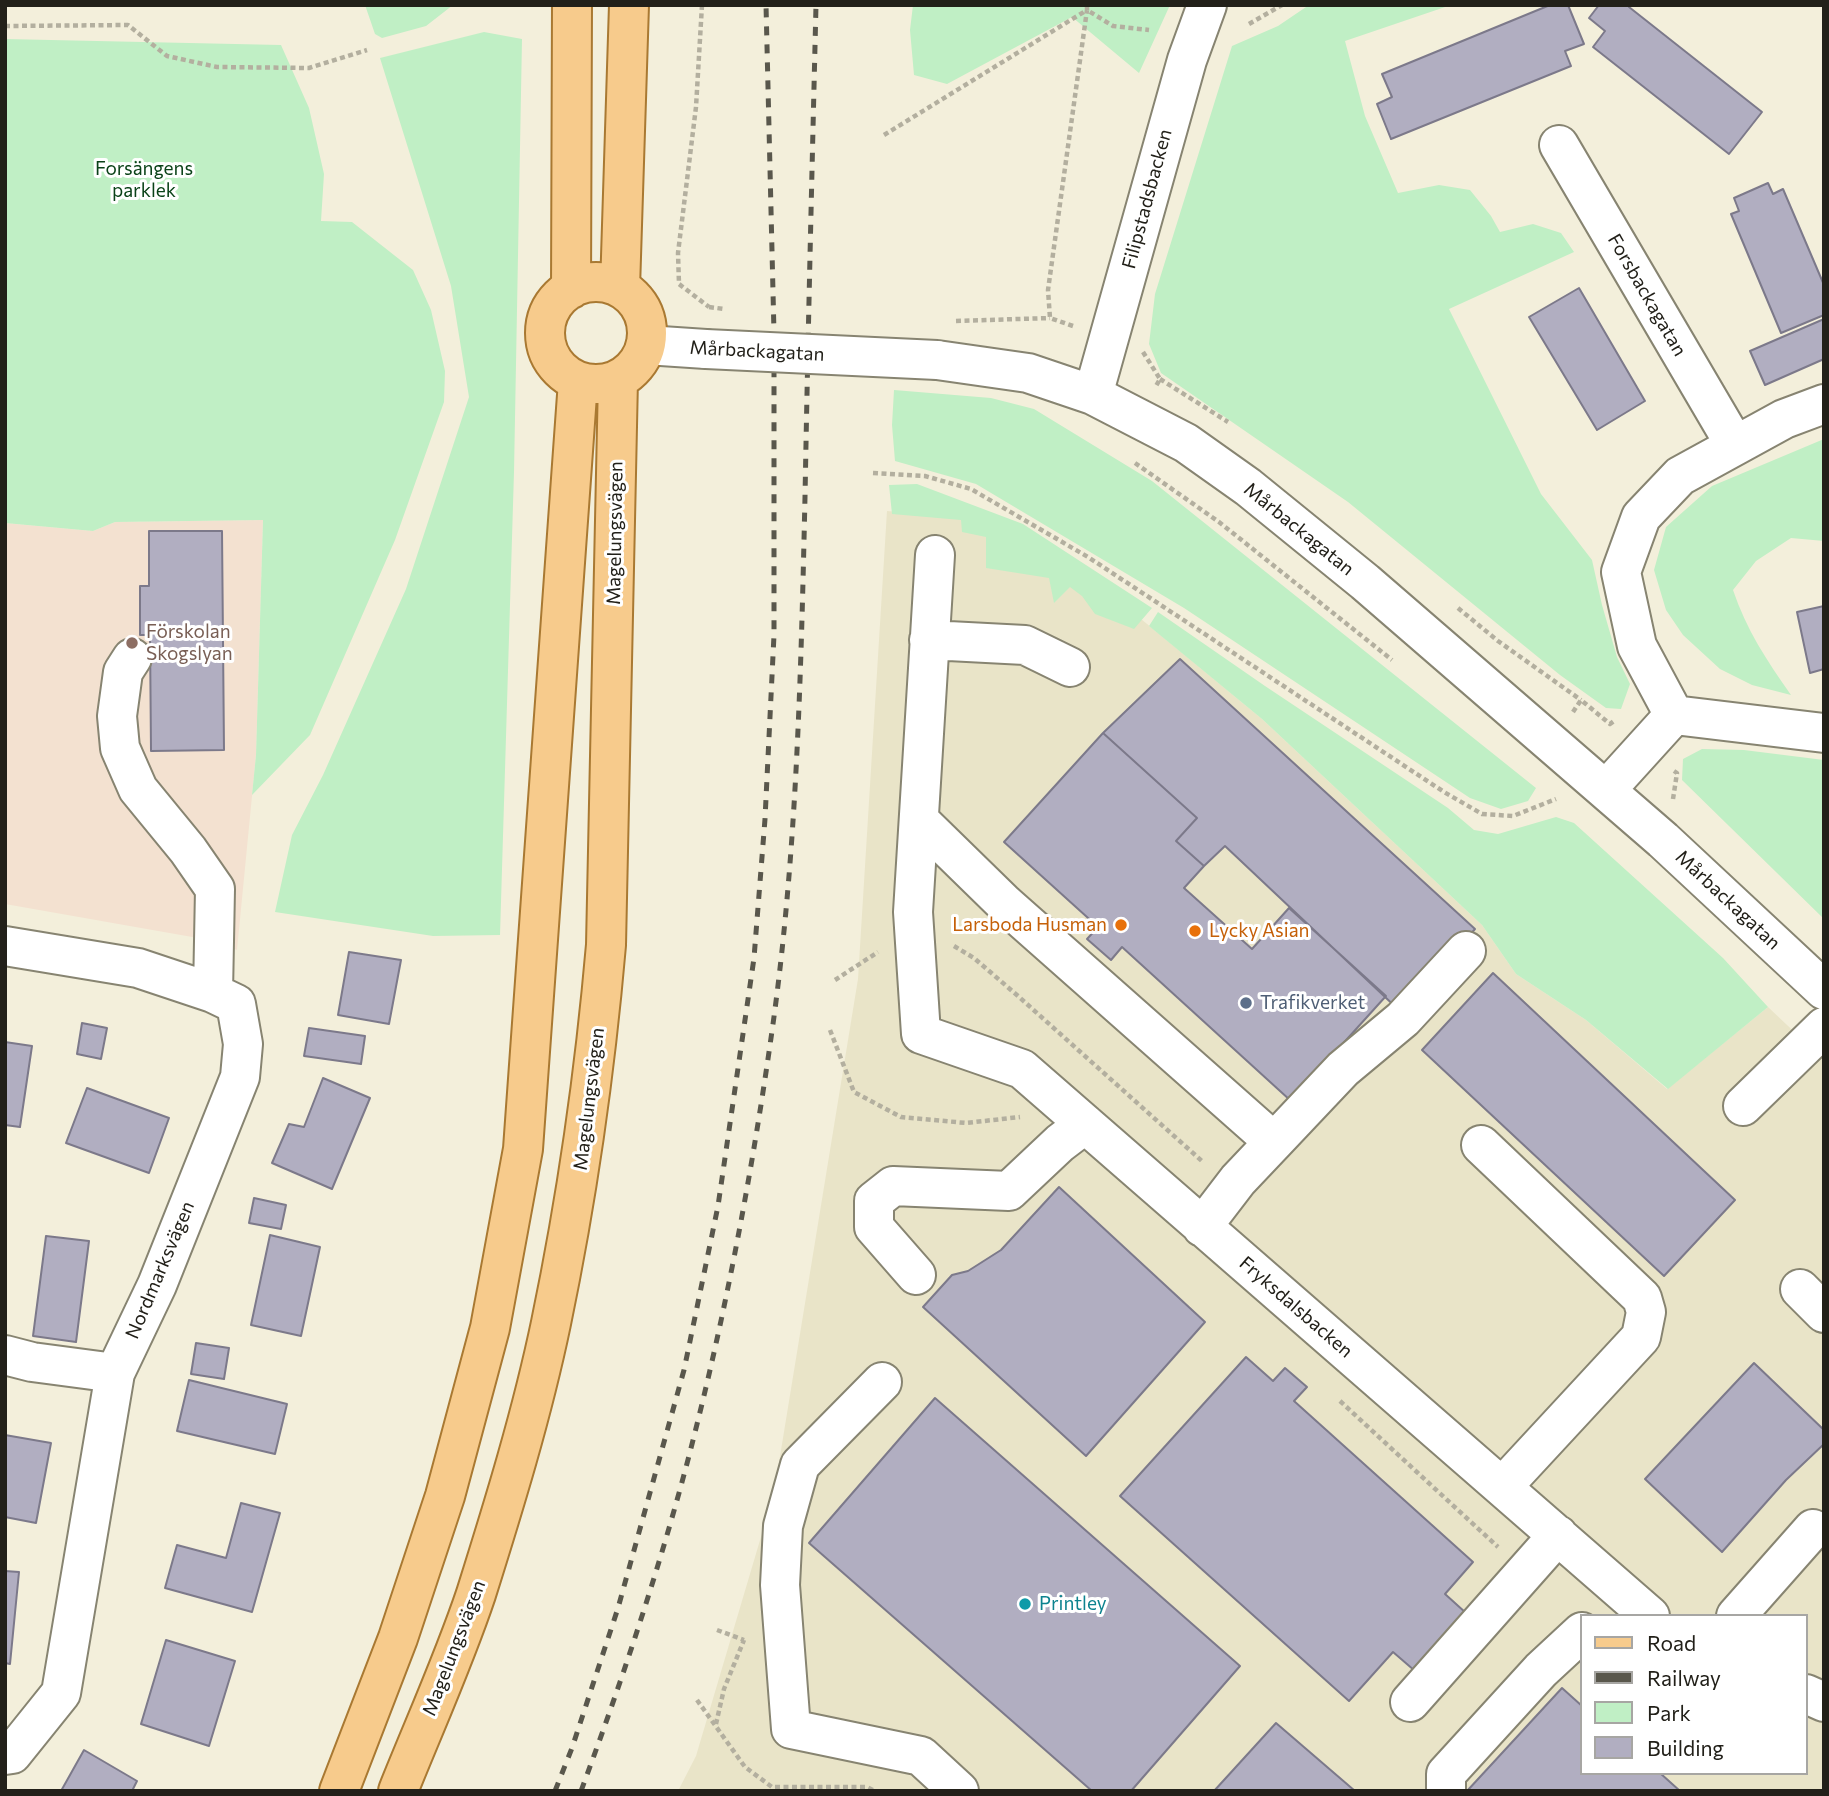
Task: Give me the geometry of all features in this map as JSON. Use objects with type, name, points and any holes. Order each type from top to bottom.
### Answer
[{"type":"main road","points":[[571,289],[572,5]]},
{"type":"main road","points":[[620,288],[629,5]]},
{"type":"main road","points":[[604,282],[620,288],[633,298],[643,312],[647,328],[646,345],[640,359],[631,371],[605,384],[578,381],[565,374],[555,364],[545,337],[551,309],[560,297],[571,289],[587,283],[604,282]]},
{"type":"main road","name":"Magelungsvägen","points":[[398,1791],[475,1596],[505,1496],[551,1325],[579,1177],[598,1036],[606,945],[618,379]]},
{"type":"main road","points":[[340,1791],[398,1638],[445,1496],[490,1328],[523,1149],[578,381]]},
{"type":"street","name":"Filipstadsbacken","points":[[1093,395],[1186,60],[1207,5]]},
{"type":"street","name":"Forsbackagatan","points":[[1559,145],[1735,445]]},
{"type":"street","name":"Mårbackagatan","points":[[646,345],[937,360],[1028,373],[1093,395],[1186,443],[1248,487],[1366,582],[1663,840],[1824,990]]},
{"type":"street","points":[[1674,715],[1637,646],[1621,572],[1641,517],[1679,476],[1784,419],[1824,404]]},
{"type":"street","points":[[934,555],[919,820],[1005,904],[1274,1142]]},
{"type":"street","points":[[929,640],[1026,645],[1070,667]]},
{"type":"street","points":[[132,658],[122,672],[117,716],[120,748],[138,789],[215,888],[213,993]]},
{"type":"street","points":[[1606,790],[1674,715]]},
{"type":"street","points":[[1674,715],[1824,733]]},
{"type":"street","name":"Fryksdalsbacken","points":[[919,820],[914,912],[921,1034],[1022,1069],[1072,1134],[1202,1227],[1558,1535],[1624,1608]]},
{"type":"street","name":"Nordmarksvägen","points":[[5,947],[138,968],[213,993],[236,1004],[243,1044],[240,1077],[157,1285],[115,1373],[61,1693],[12,1754],[5,1755]]},
{"type":"street","points":[[1202,1227],[1238,1180],[1343,1069],[1403,1019],[1466,951]]},
{"type":"street","points":[[1743,1106],[1824,1027]]},
{"type":"street","points":[[916,1275],[874,1227],[874,1201],[892,1186],[1009,1191],[1072,1134]]},
{"type":"street","points":[[1481,1145],[1642,1298],[1646,1312],[1641,1337],[1503,1486]]},
{"type":"street","points":[[5,1355],[32,1362],[115,1373]]},
{"type":"street","points":[[882,1382],[800,1465],[783,1526],[780,1585],[791,1729],[921,1756],[959,1791]]},
{"type":"street","points":[[1738,1614],[1813,1529]]},
{"type":"street","points":[[1410,1702],[1558,1535]]},
{"type":"street","points":[[1446,1791],[1446,1774],[1541,1670],[1576,1648]]},
{"type":"path","points":[[702,5],[696,107],[678,253],[679,284],[709,307]]},
{"type":"path","points":[[1249,24],[1282,5]]},
{"type":"path","points":[[884,135],[1087,8],[1113,26],[1149,30]]},
{"type":"path","points":[[5,26],[128,25],[167,56],[217,67],[309,68],[367,50]]},
{"type":"path","points":[[955,321],[1050,318]]},
{"type":"path","points":[[873,474],[925,476],[971,489],[1088,557],[1444,792],[1482,814],[1513,816],[1557,799]]},
{"type":"path","points":[[1677,774],[1673,799],[1680,807]]},
{"type":"path","points":[[830,1030],[854,1092],[901,1117],[966,1123],[1022,1117],[1072,1134]]},
{"type":"path","points":[[1332,1394],[1524,1572]]},
{"type":"path","points":[[716,1724],[724,1689],[744,1640],[783,1620]]},
{"type":"path","points":[[717,1630],[744,1640]]},
{"type":"shaded area","points":[[887,511],[997,521],[1079,584],[1135,614],[1262,719],[1482,925],[1516,974],[1586,1020],[1667,1089],[1768,1007],[1824,1060],[1824,1791],[678,1791],[696,1756],[774,1493],[858,979]]},
{"type":"shaded area","name":"Förskolan Skogslyan","points":[[263,520],[256,755],[237,950],[215,941],[5,904],[5,523],[93,531],[115,522]]},
{"type":"green space","points":[[365,5],[453,5],[426,26],[382,38],[375,34]]},
{"type":"green space","points":[[913,5],[1170,5],[1139,73],[1072,17],[947,84],[914,75],[910,30]]},
{"type":"green space","points":[[1309,5],[1451,5],[1345,41],[1365,116],[1398,193],[1439,185],[1470,190],[1500,232],[1533,224],[1561,233],[1574,252],[1449,309],[1541,494],[1592,560],[1617,657],[1630,684],[1621,709],[1606,708],[1560,675],[1348,502],[1161,373],[1149,344],[1155,294],[1232,46],[1278,26]]},
{"type":"green space","points":[[484,32],[522,39],[514,472],[500,935],[433,936],[275,912],[292,835],[323,775],[406,589],[469,397],[451,286],[380,58]]},
{"type":"green space","name":"Forsängens parklek","points":[[5,39],[281,45],[309,108],[324,174],[321,221],[352,222],[413,270],[431,310],[445,371],[444,402],[395,540],[310,735],[252,795],[256,755],[263,520],[115,522],[93,531],[5,523]]},
{"type":"green space","points":[[894,390],[991,398],[1034,409],[1152,481],[1536,788],[1528,801],[1501,809],[1470,798],[1184,608],[976,484],[895,461],[892,425]]},
{"type":"green space","points":[[1824,439],[1824,541],[1791,538],[1756,561],[1733,590],[1758,644],[1791,695],[1752,685],[1720,669],[1683,635],[1666,610],[1654,570],[1666,527],[1712,486]]},
{"type":"green space","points":[[917,484],[1023,524],[1152,608],[1134,629],[1095,614],[1082,596],[1070,587],[1054,603],[1049,578],[986,568],[986,537],[962,532],[961,520],[892,514],[889,485]]},
{"type":"green space","points":[[1158,612],[1448,808],[1474,830],[1498,834],[1556,817],[1574,823],[1723,958],[1768,1007],[1668,1089],[1586,1020],[1516,974],[1482,925],[1262,719],[1149,626]]},
{"type":"green space","points":[[1702,749],[1744,750],[1824,760],[1824,919],[1682,780],[1683,759]]},
{"type":"building","points":[[1550,5],[1568,5],[1584,44],[1565,51],[1571,66],[1391,139],[1377,104],[1392,97],[1382,74]]},
{"type":"building","points":[[1599,5],[1631,5],[1629,7],[1762,112],[1729,154],[1593,47],[1605,31],[1589,18]]},
{"type":"building","points":[[1768,183],[1773,194],[1783,189],[1824,285],[1824,315],[1781,333],[1731,214],[1739,211],[1734,198]]},
{"type":"building","points":[[1579,288],[1645,401],[1597,430],[1529,317]]},
{"type":"building","points":[[1824,319],[1824,359],[1765,385],[1750,351]]},
{"type":"building","points":[[149,531],[222,531],[224,750],[151,751],[150,635],[140,635],[140,586],[149,586]]},
{"type":"building","points":[[1824,606],[1824,669],[1810,673],[1797,612]]},
{"type":"building","points":[[1180,659],[1475,929],[1402,1013],[1225,846],[1204,866],[1176,841],[1197,818],[1103,733]]},
{"type":"building","points":[[1103,733],[1197,818],[1176,841],[1204,866],[1184,888],[1252,949],[1289,908],[1386,996],[1291,1101],[1122,947],[1111,960],[1087,939],[1098,927],[1004,842]]},
{"type":"building","points":[[349,952],[401,960],[389,1024],[338,1015]]},
{"type":"building","points":[[1493,973],[1735,1200],[1664,1276],[1422,1050]]},
{"type":"building","points":[[82,1023],[107,1028],[101,1059],[77,1054]]},
{"type":"building","points":[[309,1028],[365,1036],[361,1064],[304,1056]]},
{"type":"building","points":[[5,1042],[32,1046],[20,1127],[5,1125]]},
{"type":"building","points":[[323,1078],[370,1098],[332,1189],[272,1163],[289,1124],[304,1127]]},
{"type":"building","points":[[87,1088],[169,1118],[149,1173],[66,1143]]},
{"type":"building","points":[[1059,1187],[1205,1322],[1086,1456],[923,1307],[952,1275],[968,1271],[1001,1250]]},
{"type":"building","points":[[254,1198],[286,1205],[281,1229],[249,1223]]},
{"type":"building","points":[[270,1235],[320,1247],[301,1336],[251,1325]]},
{"type":"building","points":[[46,1236],[89,1241],[76,1342],[33,1336]]},
{"type":"building","points":[[196,1343],[229,1348],[224,1379],[191,1374]]},
{"type":"building","points":[[1246,1357],[1273,1381],[1285,1368],[1307,1387],[1294,1401],[1473,1562],[1445,1594],[1466,1613],[1415,1671],[1393,1652],[1349,1701],[1120,1496]]},
{"type":"building","points":[[1754,1363],[1824,1430],[1824,1444],[1786,1480],[1722,1552],[1645,1479]]},
{"type":"building","points":[[189,1380],[287,1404],[275,1454],[177,1431]]},
{"type":"building","name":"Printley","points":[[935,1398],[1240,1666],[1131,1791],[1092,1791],[809,1543]]},
{"type":"building","points":[[5,1435],[51,1443],[36,1523],[5,1517]]},
{"type":"building","points":[[241,1503],[280,1513],[252,1612],[165,1588],[177,1545],[226,1558]]},
{"type":"building","points":[[5,1571],[19,1572],[10,1664],[5,1663]]},
{"type":"building","points":[[166,1640],[235,1661],[209,1746],[141,1724]]},
{"type":"building","points":[[1562,1688],[1580,1704],[1580,1775],[1662,1775],[1680,1791],[1467,1791]]},
{"type":"building","points":[[1276,1723],[1355,1791],[1214,1791]]},
{"type":"building","points":[[84,1750],[137,1781],[132,1791],[61,1791]]},
{"type":"railway","points":[[555,1791],[618,1608],[684,1370],[718,1206],[754,958],[765,819],[774,635],[774,333],[766,5]]},
{"type":"railway","points":[[581,1791],[650,1592],[699,1416],[736,1249],[773,1024],[788,893],[799,695],[816,5]]},
{"type":"place","name":"Förskolan Skogslyan","points":[[132,643]]},
{"type":"place","name":"Larsboda Husman","points":[[1121,925]]},
{"type":"place","name":"Lycky Asian","points":[[1195,931]]},
{"type":"place","name":"Trafikverket","points":[[1246,1003]]},
{"type":"place","name":"Printley","points":[[1025,1604]]}]
